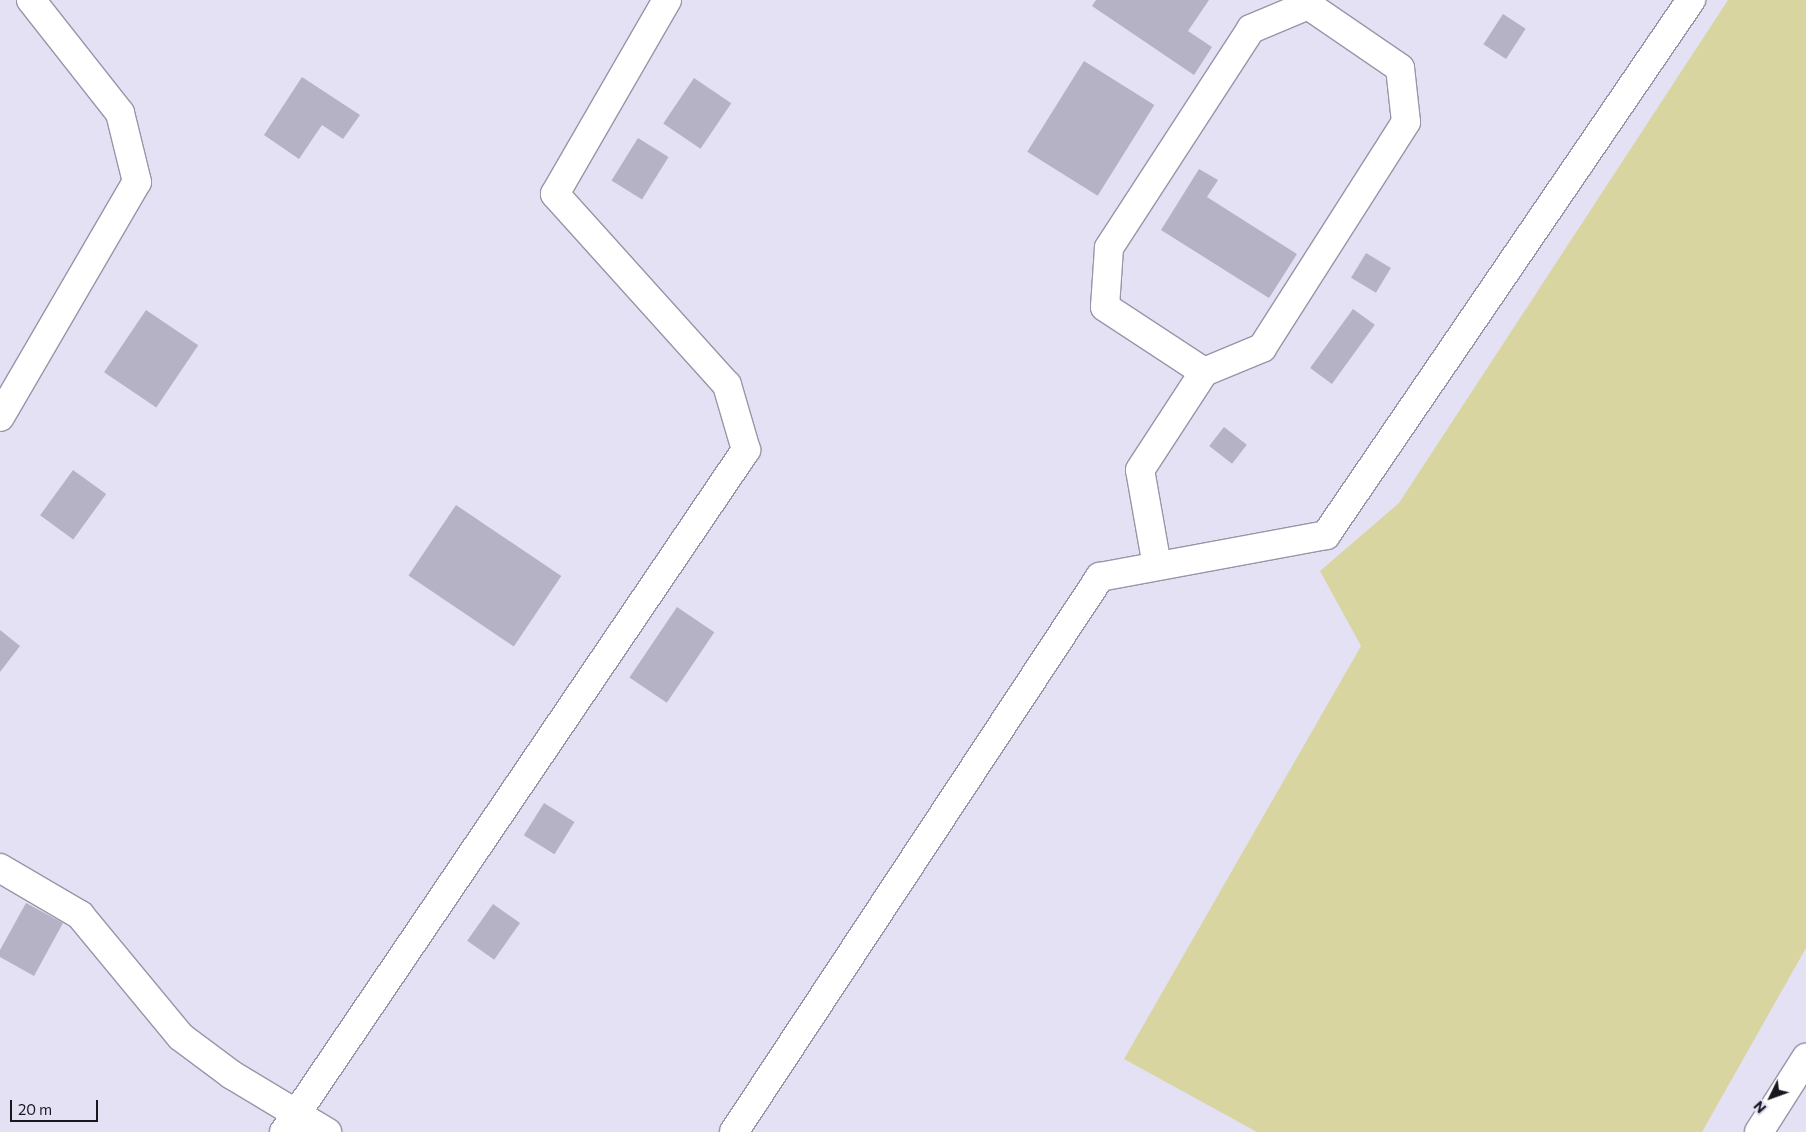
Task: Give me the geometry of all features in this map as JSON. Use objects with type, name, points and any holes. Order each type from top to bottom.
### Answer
[{"type":"street","points":[[0,418],[137,182],[120,113],[31,0]]},
{"type":"street","points":[[291,1123],[746,450],[727,385],[555,194],[667,0]]},
{"type":"street","points":[[734,1132],[1100,577],[1326,535],[1691,0]]},
{"type":"street","points":[[1157,566],[1140,470],[1204,372],[1262,348],[1406,122],[1400,68],[1308,5],[1251,29],[1109,248],[1105,307],[1204,372]]},
{"type":"street","points":[[0,868],[80,915],[181,1037],[291,1123],[327,1132]]},
{"type":"street","points":[[1759,1132],[1806,1058]]},
{"type":"shaded area","points":[[1728,0],[1806,0],[1806,948],[1702,1132],[1257,1132],[1124,1059],[1361,646],[1320,571],[1399,503]]},
{"type":"building","points":[[1096,0],[1209,0],[1188,31],[1212,47],[1194,75],[1092,6]]},
{"type":"building","points":[[1503,14],[1526,29],[1506,59],[1483,44]]},
{"type":"building","points":[[1084,61],[1154,105],[1098,196],[1027,152]]},
{"type":"building","points":[[302,77],[360,115],[343,139],[322,125],[299,159],[264,135]]},
{"type":"building","points":[[694,78],[731,103],[701,149],[663,124]]},
{"type":"building","points":[[638,138],[669,157],[642,199],[612,180]]},
{"type":"building","points":[[1199,169],[1218,180],[1207,197],[1297,254],[1269,298],[1161,230]]},
{"type":"building","points":[[1366,253],[1391,268],[1376,293],[1351,278]]},
{"type":"building","points":[[1353,309],[1375,325],[1332,384],[1310,368]]},
{"type":"building","points":[[146,310],[198,345],[156,407],[104,372]]},
{"type":"building","points":[[1224,427],[1247,445],[1232,464],[1209,446]]},
{"type":"building","points":[[73,470],[106,494],[73,539],[40,515]]},
{"type":"building","points":[[456,505],[561,576],[514,646],[408,575]]},
{"type":"building","points":[[677,607],[714,632],[667,703],[629,677]]},
{"type":"building","points":[[0,630],[20,646],[0,672]]},
{"type":"building","points":[[544,803],[575,822],[554,854],[524,835]]},
{"type":"building","points":[[26,903],[63,923],[34,976],[0,957],[0,950]]},
{"type":"building","points":[[493,904],[520,923],[494,960],[467,941]]}]
